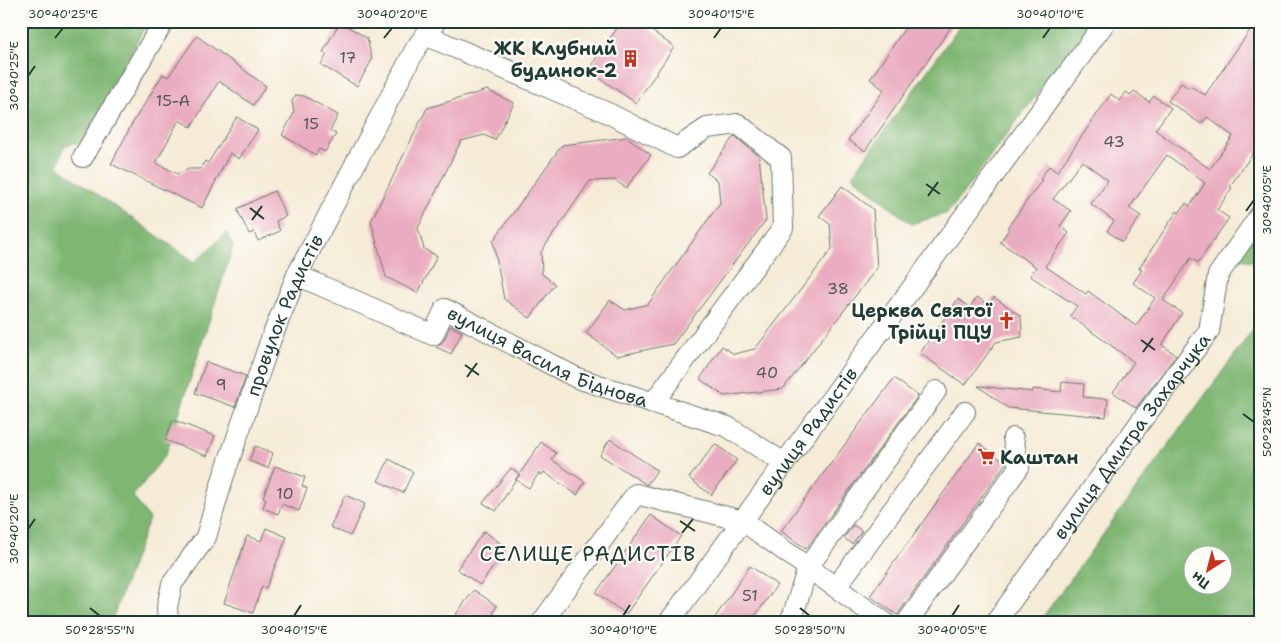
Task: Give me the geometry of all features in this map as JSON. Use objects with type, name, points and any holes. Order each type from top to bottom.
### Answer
[{"type":"street","points":[[83,157],[164,21]]},
{"type":"street","name":"вулиця Радистів","points":[[669,622],[1106,21]]},
{"type":"street","points":[[431,28],[677,148],[707,128],[738,124],[781,158],[783,228],[653,403]]},
{"type":"street","name":"провулок Радистів","points":[[168,622],[167,607],[172,584],[206,537],[223,478],[296,275],[416,48],[431,28]]},
{"type":"street","name":"вулиця Дмитра Захарчука","points":[[996,622],[1208,331],[1218,275],[1260,215]]},
{"type":"street","name":"вулиця Василя Біднова","points":[[296,275],[433,335],[445,309],[577,378],[728,427],[784,463]]},
{"type":"street","points":[[789,622],[808,567],[936,391]]},
{"type":"street","points":[[836,587],[964,412]]},
{"type":"street","points":[[907,622],[1019,467],[1013,438]]},
{"type":"street","points":[[545,621],[636,494],[743,521],[884,622]]},
{"type":"green space","points":[[21,21],[148,21],[83,142],[65,145],[57,166],[195,262],[227,232],[233,247],[166,454],[133,496],[149,519],[111,622],[21,622]]},
{"type":"green space","points":[[963,21],[1092,21],[948,213],[911,224],[852,176]]},
{"type":"green space","points":[[1260,224],[1260,263],[1236,258]]},
{"type":"green space","points":[[1260,320],[1260,622],[1039,622]]},
{"type":"building","name":"ЖК Клубний будинок-2","points":[[622,21],[638,21],[674,47],[636,103],[588,70]]},
{"type":"building","points":[[910,21],[955,21],[865,151],[848,140],[884,90],[870,79]]},
{"type":"building","points":[[340,22],[367,38],[372,60],[357,86],[321,65],[327,54],[323,52]]},
{"type":"building","points":[[1251,29],[1260,35],[1260,156],[1254,152],[1230,186],[1232,188],[1217,210],[1229,218],[1198,263],[1191,258],[1163,300],[1182,313],[1162,345],[1176,355],[1136,408],[1113,392],[1134,362],[1070,316],[1077,306],[1030,276],[1036,267],[1000,242],[1009,229],[1007,228],[1042,180],[1040,179],[1049,166],[1057,172],[1111,94],[1120,101],[1126,92],[1130,95],[1134,91],[1149,102],[1154,96],[1171,108],[1155,130],[1210,169],[1233,136],[1207,117],[1201,124],[1168,101],[1181,83],[1205,95]],"holes":[[[1167,155],[1205,183],[1190,206],[1186,203],[1179,213],[1177,211],[1139,268],[1142,270],[1133,283],[1155,298],[1136,326],[1088,291],[1086,294],[1045,266],[1069,233],[1060,226],[1071,211],[1053,199],[1082,161],[1108,180],[1091,204],[1114,221],[1107,231],[1122,242],[1141,216],[1129,208]]]},
{"type":"building","points":[[197,36],[266,86],[253,105],[219,81],[191,127],[179,120],[156,163],[178,174],[189,169],[200,169],[205,161],[208,163],[237,117],[258,130],[239,159],[230,153],[202,208],[111,164],[132,124],[163,74],[168,77]]},
{"type":"building","points":[[487,90],[514,103],[495,140],[484,135],[461,141],[418,228],[424,249],[437,256],[418,293],[386,277],[371,221],[427,108]]},
{"type":"building","points":[[296,95],[304,96],[338,115],[330,131],[336,134],[325,152],[319,149],[316,155],[282,135],[294,113],[292,101]]},
{"type":"building","points":[[734,136],[759,156],[766,220],[673,344],[617,356],[586,333],[610,300],[625,310],[648,304],[720,203],[718,181],[707,173]]},
{"type":"building","points":[[627,137],[651,155],[626,188],[615,180],[590,181],[541,252],[542,274],[555,284],[530,318],[504,299],[493,241],[562,145]]},
{"type":"building","points":[[842,186],[873,209],[877,268],[783,389],[724,396],[700,379],[722,346],[734,354],[755,349],[832,249],[830,224],[819,216]]},
{"type":"building","points":[[274,191],[286,216],[276,221],[280,231],[258,241],[254,232],[249,234],[237,209]]},
{"type":"building","points":[[977,297],[988,305],[994,297],[1021,316],[1022,337],[996,342],[965,385],[920,353],[958,299],[970,307]]},
{"type":"building","points":[[450,326],[462,332],[451,354],[436,347],[444,340]]},
{"type":"building","points":[[206,362],[246,376],[235,407],[195,393]]},
{"type":"building","points":[[894,378],[918,396],[806,549],[781,531]]},
{"type":"building","points":[[1062,382],[1084,384],[1083,397],[1108,399],[1106,417],[1008,408],[978,386],[1033,392],[1033,389],[1061,392]]},
{"type":"building","points":[[173,420],[215,436],[207,456],[165,440]]},
{"type":"building","points":[[610,439],[657,470],[647,485],[600,455]]},
{"type":"building","points":[[541,442],[556,453],[552,460],[585,482],[577,495],[544,472],[542,475],[539,473],[529,488],[516,480]]},
{"type":"building","points":[[979,443],[1006,463],[897,615],[870,596]]},
{"type":"building","points":[[715,444],[737,460],[711,495],[689,478]]},
{"type":"building","points":[[255,446],[273,453],[268,468],[249,461]]},
{"type":"building","points":[[389,459],[413,472],[403,493],[378,481]]},
{"type":"building","points":[[275,466],[305,477],[302,486],[307,488],[299,511],[282,504],[278,514],[263,508],[266,499],[263,497]]},
{"type":"building","points":[[511,468],[519,474],[496,511],[483,503]]},
{"type":"building","points":[[345,495],[365,504],[350,536],[330,527]]},
{"type":"building","points":[[651,515],[681,536],[626,614],[596,593]]},
{"type":"building","points":[[853,525],[862,531],[852,544],[844,538]]},
{"type":"building","points":[[266,528],[287,537],[266,588],[262,586],[253,613],[224,603],[247,536],[261,541]]},
{"type":"building","points":[[484,531],[507,548],[480,585],[457,569]]},
{"type":"building","points":[[750,566],[777,585],[751,622],[712,622]]},
{"type":"building","points":[[474,590],[497,606],[493,613],[505,622],[467,622],[456,614]]},
{"type":"place","name":"ЖК Клубний будинок-2","points":[[631,59]]},
{"type":"place","name":"Церква Святої Трійці ПЦУ","points":[[1006,321]]},
{"type":"place","name":"Каштан","points":[[986,457]]},
{"type":"district","name":"СЕЛИЩЕ РАДИСТІВ","points":[[588,554]]}]
